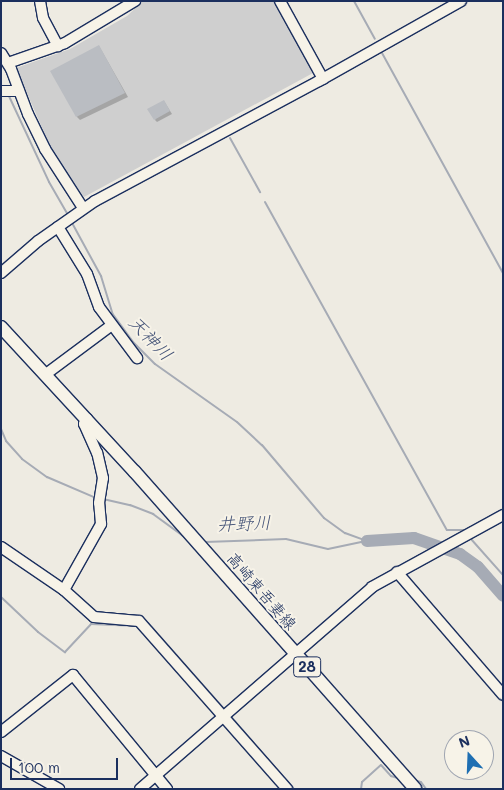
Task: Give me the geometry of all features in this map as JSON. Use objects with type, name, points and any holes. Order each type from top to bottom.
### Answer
[{"type":"main road","name":"高崎東吾妻線","points":[[1,327],[87,419],[415,789]]},
{"type":"street","points":[[40,1],[43,18],[58,46]]},
{"type":"street","points":[[8,63],[77,38],[134,1]]},
{"type":"street","points":[[280,1],[323,78]]},
{"type":"street","points":[[1,273],[59,225],[81,210],[461,1]]},
{"type":"street","points":[[1,53],[8,63],[11,91],[81,210]]},
{"type":"street","points":[[59,225],[87,274],[99,307],[137,358]]},
{"type":"street","points":[[46,374],[112,325]]},
{"type":"street","points":[[64,590],[101,524],[101,468],[84,424],[87,419]]},
{"type":"street","points":[[140,789],[366,592],[397,572],[503,515]]},
{"type":"street","points":[[1,547],[64,590],[94,617],[139,621],[287,789]]},
{"type":"street","points":[[397,572],[503,695]]},
{"type":"street","points":[[1,732],[73,674],[167,789]]},
{"type":"street","points":[[1,756],[59,789]]},
{"type":"shaded area","points":[[143,1],[277,1],[313,73],[84,197],[59,163],[50,146],[16,68],[70,49],[127,16]]},
{"type":"building","points":[[99,45],[125,93],[76,117],[50,71]]},
{"type":"building","points":[[164,100],[170,111],[154,120],[147,109]]},
{"type":"waterway","points":[[354,1],[375,39]]},
{"type":"waterway","points":[[382,53],[503,273]]},
{"type":"waterway","name":"天神川","points":[[8,94],[49,182],[68,215]]},
{"type":"waterway","points":[[230,138],[260,192]]},
{"type":"waterway","points":[[265,202],[447,530],[465,530]]},
{"type":"waterway","name":"天神川","points":[[71,221],[101,276],[112,313],[133,342],[155,364],[237,422],[262,445],[324,518],[345,533],[367,541]]},
{"type":"waterway","name":"井野川","points":[[1,429],[6,441],[22,459],[47,477],[96,498]]},
{"type":"waterway","name":"井野川","points":[[103,499],[130,505],[153,514],[186,538]]},
{"type":"waterway","name":"井野川","points":[[367,541],[414,538],[460,554],[478,567],[503,596]]},
{"type":"waterway","name":"井野川","points":[[205,542],[286,539],[328,549],[367,541]]},
{"type":"waterway","points":[[471,539],[503,575]]},
{"type":"waterway","points":[[1,597],[38,632],[65,652],[91,624],[138,626]]},
{"type":"waterway","points":[[148,623],[224,709]]},
{"type":"waterway","points":[[232,718],[294,789]]},
{"type":"waterway","points":[[361,789],[362,782],[381,765],[391,776],[398,778]]},
{"type":"waterway","points":[[414,780],[421,782],[426,789]]}]
